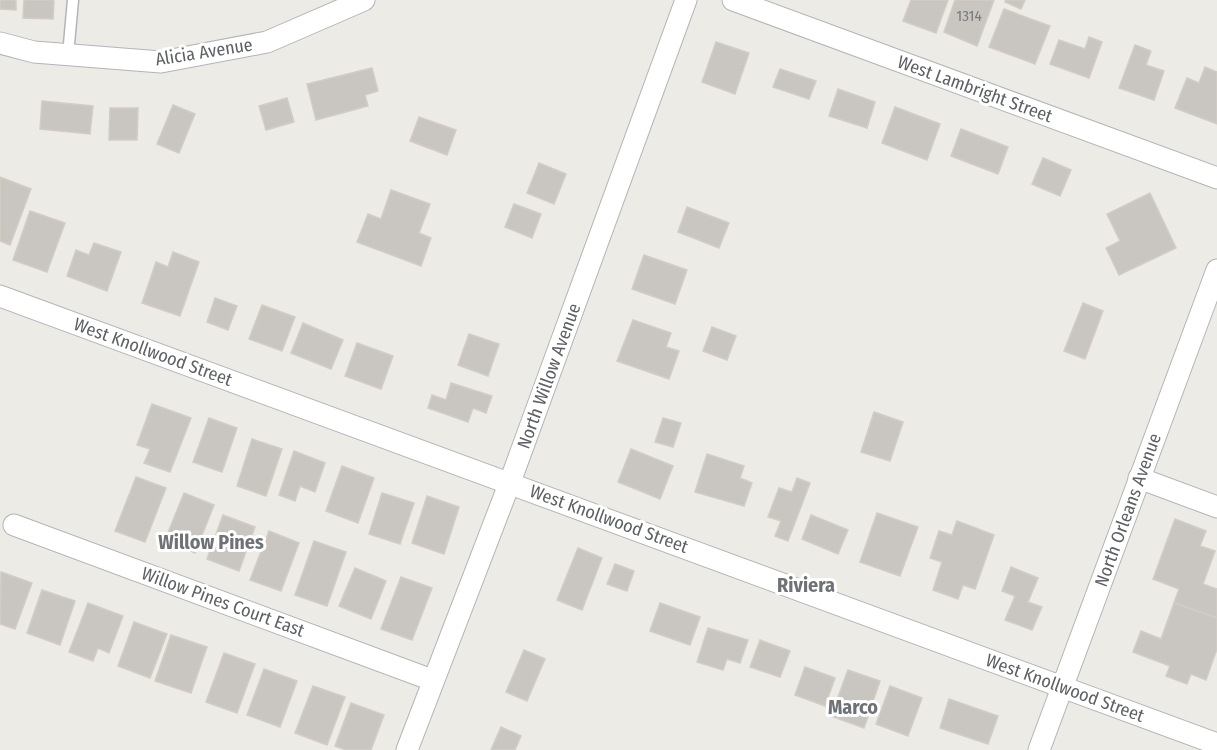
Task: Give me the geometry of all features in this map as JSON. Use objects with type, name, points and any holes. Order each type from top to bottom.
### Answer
[{"type":"street","name":"Alicia Avenue","points":[[0,43],[34,52],[162,62],[267,42],[364,0]]},
{"type":"street","name":"North Willow Avenue","points":[[407,750],[510,482],[686,0]]},
{"type":"street","name":"West Lambright Street","points":[[733,0],[1217,178]]},
{"type":"street","name":"North Orleans Avenue","points":[[1039,750],[1217,270]]},
{"type":"street","name":"West Knollwood Street","points":[[0,296],[1217,744]]},
{"type":"street","points":[[1139,478],[1217,507]]},
{"type":"street","name":"Willow Pines Court East","points":[[14,525],[432,680]]},
{"type":"lane","points":[[68,54],[74,0]]},
{"type":"building","points":[[0,0],[16,0],[16,10],[0,9]]},
{"type":"building","points":[[24,0],[54,0],[53,19],[23,18]]},
{"type":"building","points":[[911,0],[948,0],[936,33],[903,21]]},
{"type":"building","points":[[955,0],[994,0],[977,46],[944,32]]},
{"type":"building","points":[[1006,0],[1025,0],[1021,9],[1005,2]]},
{"type":"building","points":[[1004,9],[1050,26],[1035,64],[989,47]]},
{"type":"building","points":[[1089,37],[1102,42],[1089,78],[1050,64],[1059,40],[1085,49]]},
{"type":"building","points":[[716,42],[749,53],[735,94],[702,82]]},
{"type":"building","points":[[1135,45],[1151,51],[1146,65],[1164,71],[1154,100],[1119,88]]},
{"type":"building","points":[[1205,67],[1217,72],[1217,124],[1175,108],[1187,78],[1199,83]]},
{"type":"building","points":[[372,68],[378,91],[365,95],[368,106],[316,120],[307,84]]},
{"type":"building","points":[[780,69],[816,81],[809,99],[773,87]]},
{"type":"building","points":[[838,89],[875,102],[867,128],[829,116]]},
{"type":"building","points":[[287,98],[294,122],[266,130],[259,106]]},
{"type":"building","points":[[42,101],[93,106],[90,134],[40,129]]},
{"type":"building","points":[[173,105],[195,114],[179,153],[157,144]]},
{"type":"building","points":[[895,107],[940,124],[927,160],[882,143]]},
{"type":"building","points":[[110,108],[138,108],[137,140],[109,140]]},
{"type":"building","points":[[419,117],[456,130],[447,155],[410,141]]},
{"type":"building","points":[[961,129],[1008,147],[998,174],[951,156]]},
{"type":"building","points":[[1043,158],[1071,170],[1060,196],[1032,184]]},
{"type":"building","points":[[539,163],[566,174],[554,204],[527,193]]},
{"type":"building","points":[[0,177],[31,189],[10,245],[0,241]]},
{"type":"building","points":[[391,190],[430,204],[419,233],[431,238],[421,266],[357,242],[368,214],[381,219]]},
{"type":"building","points":[[1150,193],[1176,248],[1119,275],[1106,248],[1120,241],[1107,214]]},
{"type":"building","points":[[514,204],[541,214],[532,238],[505,227]]},
{"type":"building","points":[[687,207],[729,223],[719,248],[678,232]]},
{"type":"building","points":[[30,211],[65,223],[47,272],[13,260]]},
{"type":"building","points":[[94,243],[121,252],[107,291],[67,276],[76,250],[89,255]]},
{"type":"building","points":[[173,252],[199,262],[180,316],[142,303],[156,262],[168,267]]},
{"type":"building","points":[[644,255],[687,270],[675,304],[632,289]]},
{"type":"building","points":[[215,298],[237,306],[228,330],[207,322]]},
{"type":"building","points":[[1083,303],[1103,311],[1085,359],[1064,351]]},
{"type":"building","points":[[262,305],[295,317],[282,351],[249,339]]},
{"type":"building","points":[[633,320],[671,333],[666,347],[679,351],[669,379],[617,361]]},
{"type":"building","points":[[303,323],[343,340],[331,369],[291,353]]},
{"type":"building","points":[[712,327],[736,336],[727,360],[703,351]]},
{"type":"building","points":[[469,334],[499,344],[488,376],[458,365]]},
{"type":"building","points":[[357,343],[393,356],[381,389],[345,376]]},
{"type":"building","points":[[451,383],[492,396],[486,413],[473,408],[468,422],[428,408],[432,395],[446,400]]},
{"type":"building","points":[[152,404],[191,418],[170,472],[144,463],[150,449],[137,445]]},
{"type":"building","points":[[874,412],[903,422],[890,461],[861,452]]},
{"type":"building","points":[[209,418],[237,428],[222,472],[193,462]]},
{"type":"building","points":[[663,418],[681,423],[673,447],[655,442]]},
{"type":"building","points":[[252,439],[282,449],[266,496],[237,486]]},
{"type":"building","points":[[631,449],[673,466],[660,499],[618,482]]},
{"type":"building","points":[[294,451],[325,463],[315,492],[300,486],[295,501],[279,495]]},
{"type":"building","points":[[707,454],[744,466],[740,478],[752,483],[744,506],[695,492]]},
{"type":"building","points":[[342,466],[374,478],[358,523],[326,511]]},
{"type":"building","points":[[136,477],[166,488],[145,542],[115,531]]},
{"type":"building","points":[[797,478],[810,483],[788,541],[775,536],[781,521],[768,517],[779,488],[792,492]]},
{"type":"building","points":[[184,493],[214,505],[195,553],[165,540]]},
{"type":"building","points":[[382,493],[414,503],[400,544],[369,534]]},
{"type":"building","points":[[427,496],[459,507],[444,554],[412,543]]},
{"type":"building","points":[[877,513],[918,527],[900,576],[860,562]]},
{"type":"building","points":[[223,515],[255,527],[239,571],[207,559]]},
{"type":"building","points":[[811,515],[848,530],[838,554],[802,539]]},
{"type":"building","points":[[1175,519],[1206,531],[1200,546],[1215,551],[1203,584],[1217,589],[1217,618],[1174,603],[1179,589],[1153,579]]},
{"type":"building","points":[[957,521],[994,535],[975,589],[963,585],[958,599],[933,590],[942,562],[930,558],[939,531],[952,535]]},
{"type":"building","points":[[269,531],[299,543],[281,591],[250,580]]},
{"type":"building","points":[[314,541],[346,552],[327,606],[295,595]]},
{"type":"building","points":[[578,548],[602,558],[582,610],[557,600]]},
{"type":"building","points":[[615,564],[634,571],[627,591],[607,584]]},
{"type":"building","points":[[1011,567],[1038,578],[1028,602],[1042,607],[1032,630],[1005,620],[1015,596],[1002,591]]},
{"type":"building","points":[[355,568],[386,581],[371,619],[339,606]]},
{"type":"building","points":[[1,572],[32,583],[15,629],[0,624]]},
{"type":"building","points":[[401,577],[432,588],[412,640],[381,629]]},
{"type":"building","points":[[42,590],[75,601],[60,645],[27,633]]},
{"type":"building","points":[[88,603],[123,616],[109,653],[98,648],[93,661],[69,652]]},
{"type":"building","points":[[660,603],[700,617],[690,645],[650,631]]},
{"type":"building","points":[[1174,603],[1217,618],[1217,649],[1206,680],[1191,674],[1187,684],[1166,676],[1170,666],[1133,652],[1141,631],[1161,639]]},
{"type":"building","points":[[134,622],[167,634],[150,678],[118,666]]},
{"type":"building","points":[[708,628],[748,640],[740,663],[727,659],[723,670],[697,662]]},
{"type":"building","points":[[171,635],[207,647],[191,693],[155,681]]},
{"type":"building","points":[[760,640],[790,651],[780,677],[750,667]]},
{"type":"building","points":[[524,650],[545,659],[527,701],[506,692]]},
{"type":"building","points":[[224,653],[255,664],[237,713],[206,702]]},
{"type":"building","points":[[805,667],[835,678],[825,706],[795,695]]},
{"type":"building","points":[[264,669],[297,681],[280,727],[247,715]]},
{"type":"building","points":[[848,670],[880,681],[864,728],[831,716]]},
{"type":"building","points":[[313,686],[345,697],[327,745],[295,733]]},
{"type":"building","points":[[890,686],[922,698],[908,736],[876,724]]},
{"type":"building","points":[[949,699],[998,716],[988,744],[940,728]]},
{"type":"building","points":[[351,703],[384,715],[371,750],[346,750],[335,746]]},
{"type":"building","points":[[501,727],[521,736],[515,750],[491,750]]},
{"type":"district","name":"Willow Pines","points":[[211,542]]},
{"type":"district","name":"Riviera","points":[[806,585]]},
{"type":"district","name":"Marco","points":[[853,707]]}]
